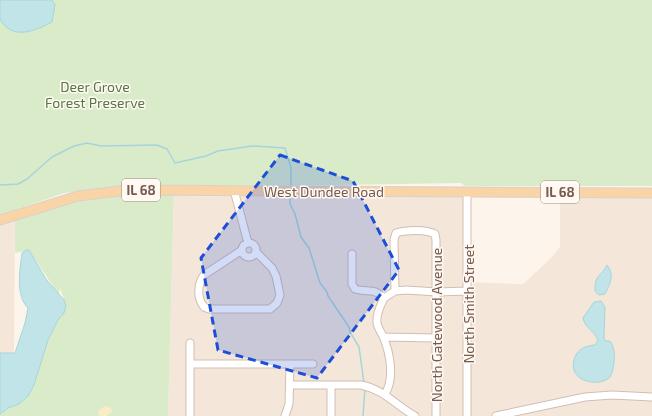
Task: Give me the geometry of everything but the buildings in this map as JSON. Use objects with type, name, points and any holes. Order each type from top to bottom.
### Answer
[{"type":"main road","name":"West Dundee Road","points":[[0,220],[78,196],[127,190],[652,193]]},
{"type":"street","points":[[234,190],[248,243]]},
{"type":"street","name":"North Smith Street","points":[[467,192],[468,416]]},
{"type":"street","name":"North Gatewood Avenue","points":[[395,291],[394,240],[396,234],[401,232],[430,231],[435,234],[437,292],[436,416]]},
{"type":"street","points":[[248,243],[254,245],[256,252],[272,268],[276,276],[280,295],[277,303],[270,309],[209,309],[204,307],[199,298],[200,280],[204,275],[242,250],[248,243]]},
{"type":"street","points":[[242,250],[243,255],[250,258],[254,256],[256,252]]},
{"type":"street","points":[[352,254],[352,284],[354,289],[378,292],[384,298]]},
{"type":"street","points":[[385,394],[389,387],[389,358],[384,337],[377,323],[378,309],[384,298],[395,291],[406,290],[437,292],[468,291]]},
{"type":"street","points":[[384,337],[436,338]]},
{"type":"street","points":[[190,343],[190,416]]},
{"type":"street","points":[[190,364],[313,364]]},
{"type":"street","points":[[285,416],[289,408],[290,365]]},
{"type":"street","points":[[290,385],[361,384],[385,394],[415,416]]},
{"type":"street","points":[[330,385],[331,416]]},
{"type":"street","points":[[496,416],[585,397],[612,395],[652,397]]},
{"type":"highlighted area","points":[[280,155],[353,181],[399,270],[317,378],[218,350],[201,258]]},
{"type":"shaded area","points":[[174,190],[467,192],[468,282],[523,284],[549,260],[560,247],[560,192],[652,193],[652,416],[168,416]]},
{"type":"shaded area","points":[[15,216],[14,353],[0,353],[0,220]]},
{"type":"green space","name":"Deer Grove Forest Preserve","points":[[0,0],[652,0],[652,186],[465,186],[461,183],[338,185],[136,185],[64,193],[0,215]]},
{"type":"green space","points":[[174,190],[168,416],[0,416],[0,414],[8,408],[19,404],[28,396],[34,385],[48,340],[58,320],[64,313],[66,306],[60,288],[59,295],[29,250],[15,253],[15,216],[106,192]]},
{"type":"sand","points":[[106,406],[111,408],[112,412],[106,416],[99,416],[100,410]]},
{"type":"water","points":[[0,0],[52,0],[55,5],[52,22],[31,31],[17,32],[11,30],[5,26],[0,19]]},
{"type":"water","points":[[29,250],[46,279],[64,300],[66,306],[64,313],[58,320],[48,340],[34,385],[28,396],[19,404],[8,408],[0,414],[0,353],[15,353],[25,323],[28,308],[21,296],[19,282],[22,253]]},
{"type":"water","points":[[607,265],[611,272],[611,280],[605,294],[599,295],[595,291],[596,282]]},
{"type":"water","points":[[601,301],[605,307],[604,338],[605,341],[610,341],[612,345],[614,362],[610,377],[599,382],[592,382],[579,377],[575,372],[573,365],[575,357],[579,351],[586,347],[595,345],[598,341],[595,334],[584,322],[583,318],[594,302]]},
{"type":"waterway","points":[[0,185],[18,184],[27,179],[52,157],[74,146],[87,143],[101,146],[157,145],[167,149],[175,163],[206,156],[218,151],[252,146],[285,148],[291,168],[291,187]]},
{"type":"waterway","points":[[290,194],[290,204],[295,214],[301,237],[309,248],[320,283],[349,327],[350,332],[359,347],[364,383]]},
{"type":"waterway","points":[[363,416],[365,388]]}]
